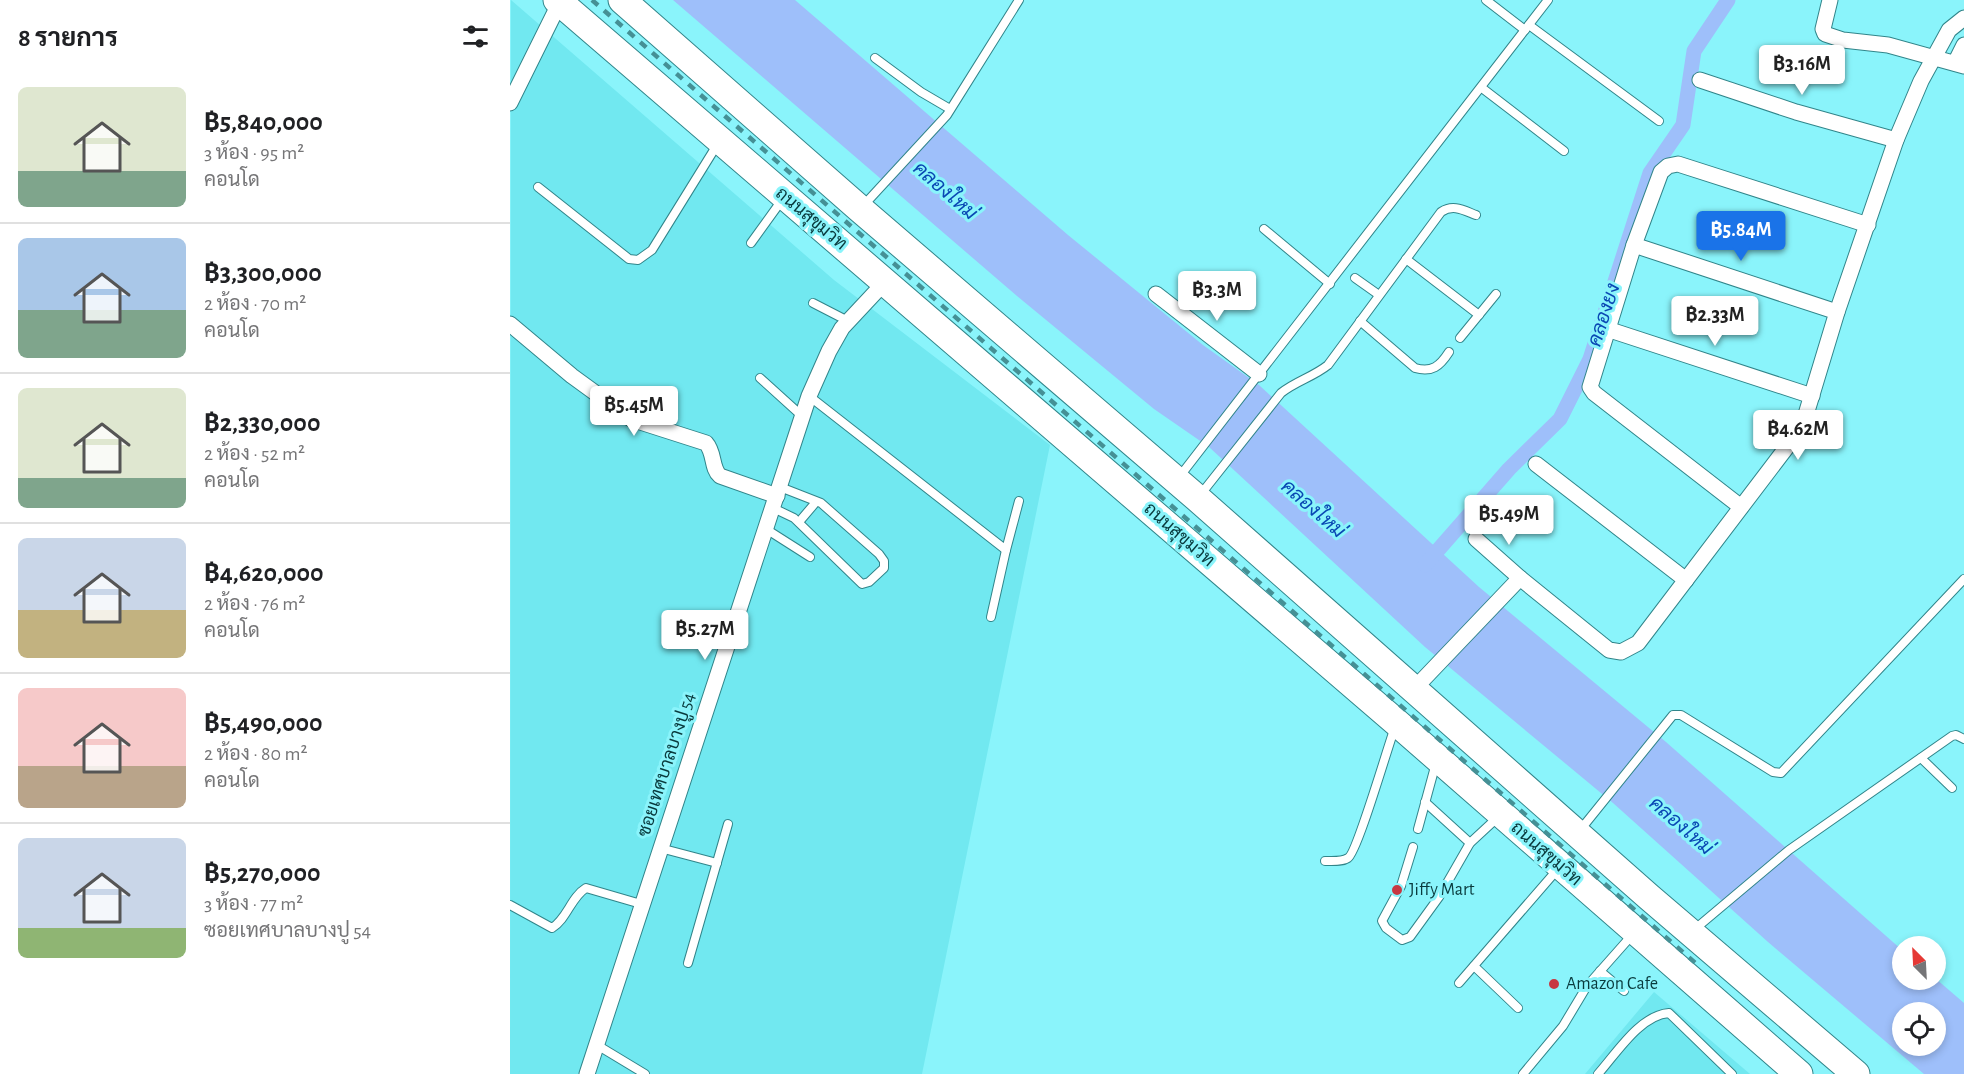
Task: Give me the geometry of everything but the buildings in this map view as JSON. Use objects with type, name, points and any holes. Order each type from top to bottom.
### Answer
[{"type":"highway","name":"ถนนสุขุมวิท","points":[[558,1],[1396,722],[1799,1074]]},
{"type":"highway","name":"ถนนสุขุมวิท","points":[[624,1],[860,209],[1196,486],[1423,680],[1577,833],[1856,1074]]},
{"type":"street","points":[[1830,0],[1823,29],[1825,34],[1843,40],[1888,45],[1933,60],[1960,64],[1964,45]]},
{"type":"street","points":[[510,103],[558,1]]},
{"type":"street","points":[[1476,538],[1520,579],[1610,650],[1621,652],[1638,643],[1797,435],[1812,396],[1837,312],[1896,140],[1921,81],[1949,30],[1964,18]]},
{"type":"street","points":[[1700,80],[1796,112],[1896,140]]},
{"type":"street","points":[[1741,507],[1594,393],[1591,380],[1634,245],[1661,172],[1668,166],[1678,164],[1868,225]]},
{"type":"street","points":[[1634,245],[1837,312]]},
{"type":"street","name":"ซอยเทศบาลบางปู 54","points":[[588,1074],[641,904],[809,396],[829,351],[848,321],[885,282]]},
{"type":"street","points":[[1156,294],[1258,376]]},
{"type":"street","points":[[510,324],[572,376],[631,419],[706,443],[714,456],[716,474],[776,497]]},
{"type":"street","points":[[1607,328],[1812,396]]},
{"type":"street","points":[[1536,464],[1686,580]]},
{"type":"street","points":[[1423,680],[1520,579]]},
{"type":"lane","points":[[860,209],[949,112],[1019,0]]},
{"type":"lane","points":[[1486,0],[1659,121]]},
{"type":"lane","points":[[1196,486],[1194,460],[1548,0]]},
{"type":"lane","points":[[875,58],[949,112]]},
{"type":"lane","points":[[1482,88],[1564,151]]},
{"type":"lane","points":[[538,187],[629,259],[638,260],[652,250],[719,141]]},
{"type":"lane","points":[[751,243],[784,197]]},
{"type":"lane","points":[[1196,486],[1281,393],[1328,365],[1441,212],[1448,207],[1476,215]]},
{"type":"lane","points":[[1264,229],[1330,284]]},
{"type":"lane","points":[[1406,259],[1479,315]]},
{"type":"lane","points":[[1355,278],[1379,295]]},
{"type":"lane","points":[[1460,338],[1496,294]]},
{"type":"lane","points":[[813,303],[848,321]]},
{"type":"lane","points":[[1360,321],[1415,368],[1426,371],[1434,369],[1449,352]]},
{"type":"lane","points":[[760,378],[802,416]]},
{"type":"lane","points":[[809,396],[1006,550]]},
{"type":"lane","points":[[776,497],[816,502],[833,512],[879,554],[884,561],[884,568],[869,582],[862,584],[776,497]]},
{"type":"lane","points":[[991,617],[1019,501]]},
{"type":"lane","points":[[799,522],[816,502]]},
{"type":"lane","points":[[766,529],[810,557]]},
{"type":"lane","points":[[1577,833],[1673,715],[1681,715],[1773,772],[1781,773],[1964,579]]},
{"type":"lane","points":[[1325,861],[1342,861],[1352,855],[1360,838],[1379,770],[1396,722]]},
{"type":"lane","points":[[1692,932],[1789,850],[1952,736],[1956,735],[1964,739]]},
{"type":"lane","points":[[1418,829],[1437,758]]},
{"type":"lane","points":[[1921,758],[1952,788]]},
{"type":"lane","points":[[1425,802],[1470,843]]},
{"type":"lane","points":[[1413,847],[1401,886],[1382,921],[1386,928],[1402,940],[1410,937],[1439,897],[1470,843],[1500,814]]},
{"type":"lane","points":[[688,963],[728,824]]},
{"type":"lane","points":[[660,848],[717,863]]},
{"type":"lane","points":[[1459,983],[1560,867]]},
{"type":"lane","points":[[510,905],[552,928],[558,925],[580,892],[586,888],[641,904]]},
{"type":"lane","points":[[1522,1074],[1563,1026],[1576,999],[1634,932]]},
{"type":"lane","points":[[1474,966],[1518,1008]]},
{"type":"lane","points":[[1600,971],[1624,991]]},
{"type":"lane","points":[[1598,1074],[1637,1031],[1654,1018],[1669,1013],[1675,1016],[1732,1074]]},
{"type":"lane","points":[[597,1045],[645,1074]]},
{"type":"shaded area","points":[[511,0],[834,280],[1050,445],[922,1074],[510,1074]]},
{"type":"shaded area","points":[[1654,992],[1750,1074],[1585,1074]]},
{"type":"water","name":"คลองใหม่","points":[[673,0],[795,0],[1068,235],[1203,345],[1259,385],[1479,587],[1666,742],[1892,941],[1892,990],[1946,990],[1946,987],[1964,1003],[1964,1074],[1924,1074],[1903,1056],[1946,1056],[1946,1002],[1892,1002],[1892,1047],[1768,942],[1613,803],[1425,647],[1209,447],[1154,409],[1017,296]]},
{"type":"waterway","name":"คลองยง","points":[[1425,565],[1509,469],[1560,419],[1590,359],[1650,173],[1683,125],[1694,51],[1728,0]]},
{"type":"railway","points":[[592,0],[1700,967]]},
{"type":"place","name":"Jiffy Mart","points":[[1397,890]]},
{"type":"place","name":"Amazon Cafe","points":[[1554,984]]}]
